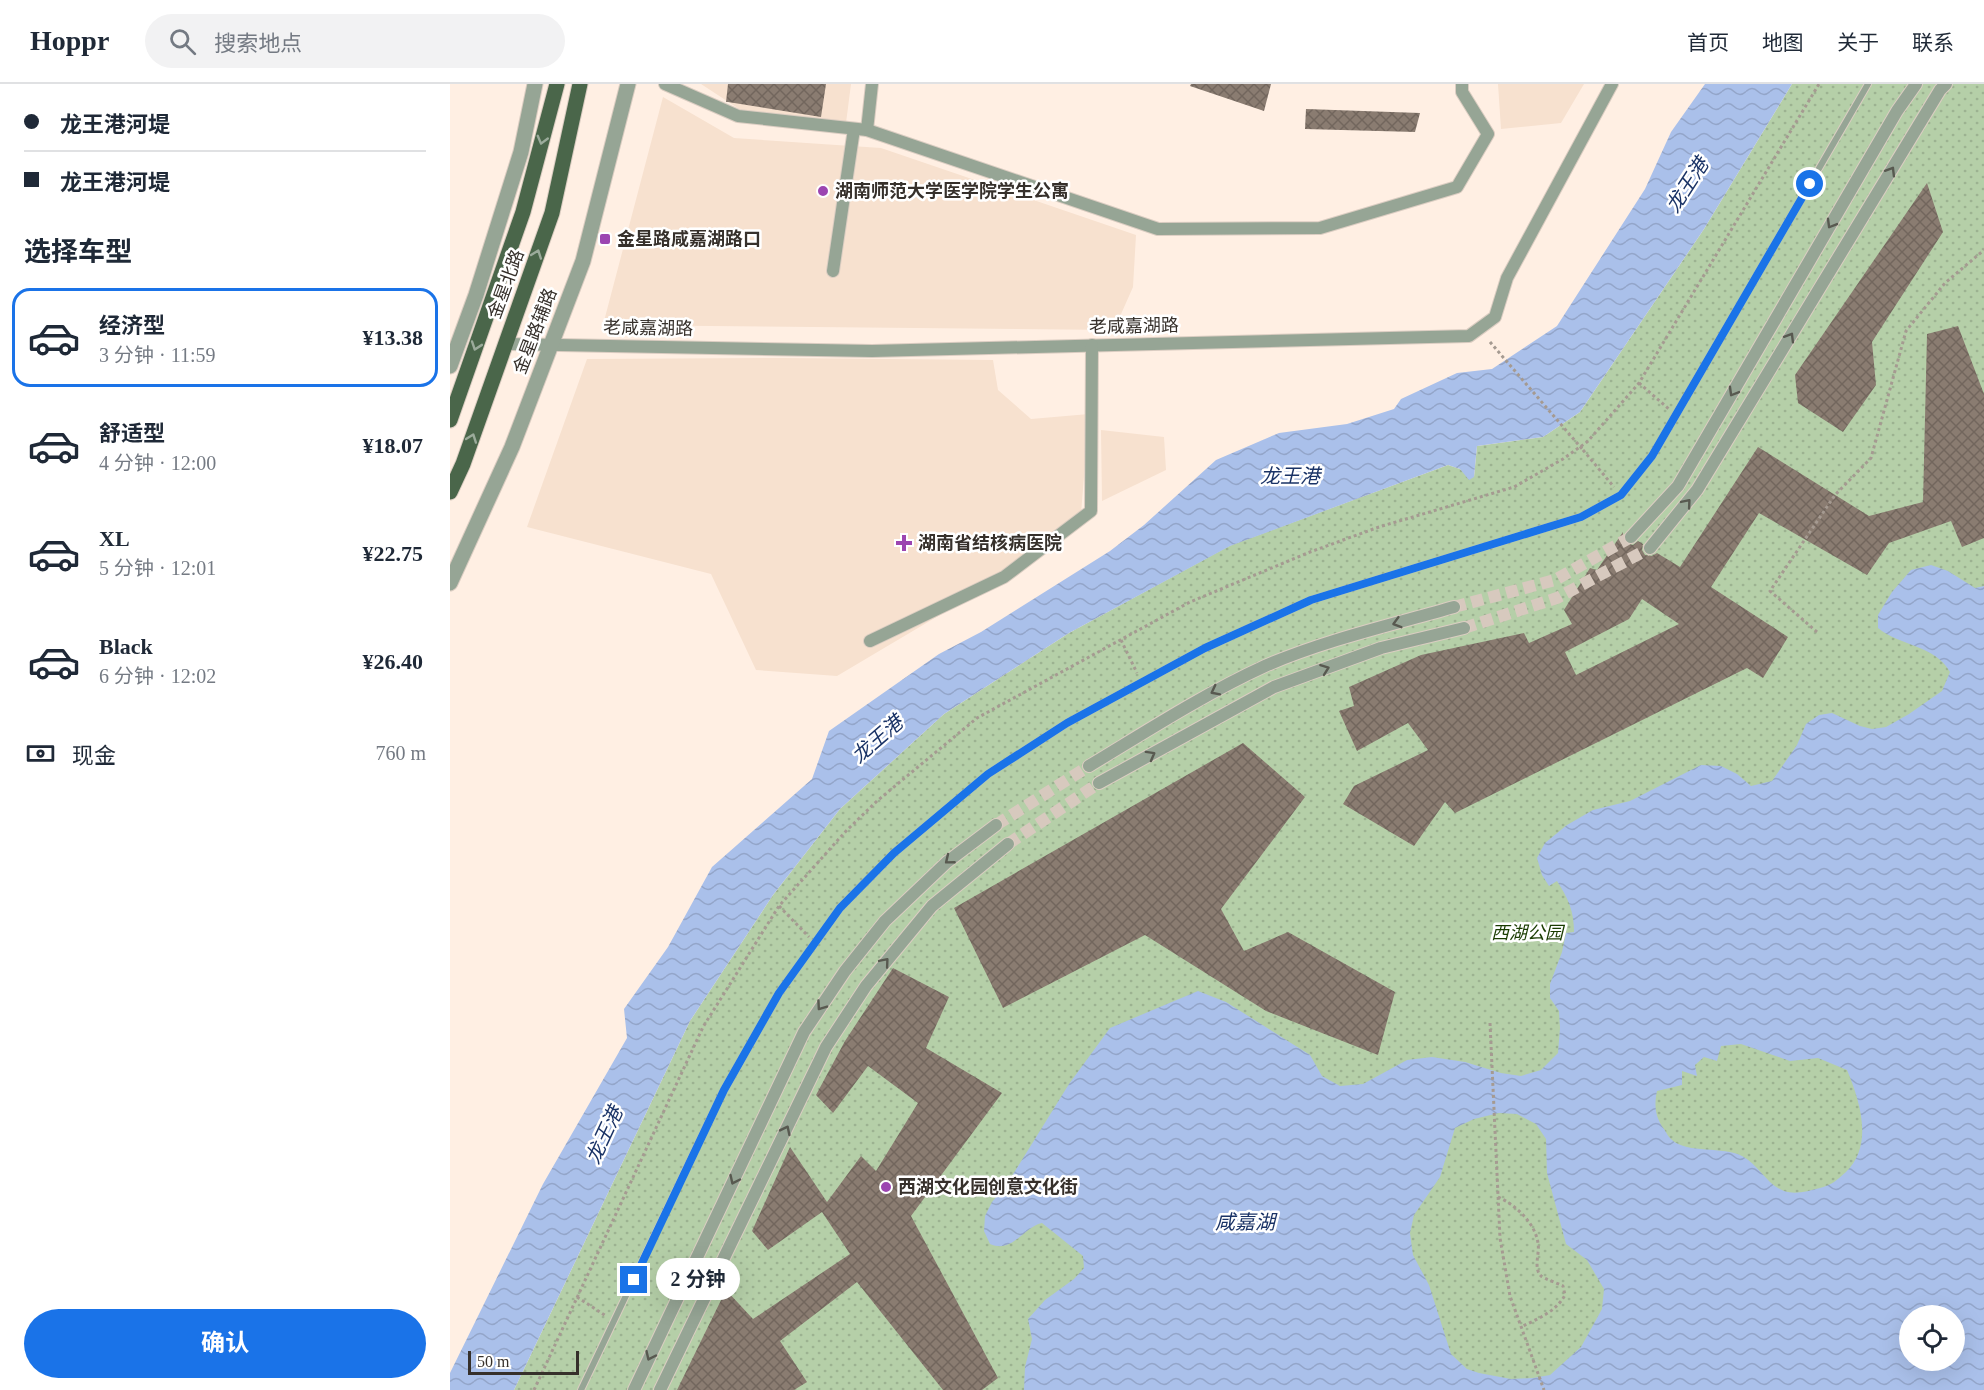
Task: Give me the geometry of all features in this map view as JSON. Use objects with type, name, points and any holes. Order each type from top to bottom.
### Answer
[{"type":"main road","name":"金星北路","points":[[450,420],[455,388],[523,212],[557,84]]},
{"type":"main road","name":"金星北路","points":[[450,492],[463,464],[552,213],[580,84]]},
{"type":"street","points":[[450,366],[476,295],[521,152],[535,84]]},
{"type":"street","name":"金星路辅路","points":[[450,583],[512,447],[583,261],[628,84]]},
{"type":"street","points":[[665,84],[738,116],[861,129],[1158,229],[1320,228],[1456,187],[1488,134],[1461,92],[1462,84]]},
{"type":"street","points":[[833,271],[872,84]]},
{"type":"street","name":"老咸嘉湖路","points":[[505,344],[872,351],[1469,336],[1495,317],[1507,278],[1612,84]]},
{"type":"street","points":[[1631,537],[1678,486],[1891,121],[1916,84]]},
{"type":"street","points":[[1650,548],[1697,490],[1940,90],[1946,84]]},
{"type":"street","points":[[870,640],[1004,577],[1091,511],[1092,345]]},
{"type":"street","points":[[1089,766],[1209,694],[1266,666],[1338,639],[1454,607]]},
{"type":"street","points":[[1099,783],[1274,687],[1381,648],[1464,628]]},
{"type":"street","points":[[634,1390],[804,1032],[845,971],[885,921],[947,862],[996,825]]},
{"type":"street","points":[[660,1390],[826,1047],[866,986],[932,906],[1008,844]]},
{"type":"lane","points":[[581,1390],[724,1090],[779,993],[840,908],[894,853],[988,774],[1067,723],[1205,648],[1311,600],[1581,517],[1621,495],[1652,456],[1868,84]]},
{"type":"path","points":[[534,1390],[703,1027],[779,906],[846,831],[877,801],[977,718],[1190,603],[1310,552],[1379,528],[1514,487],[1563,459],[1587,442],[1639,383],[1819,84]]},
{"type":"path","points":[[1817,632],[1770,591],[1835,495],[1871,458],[1906,331],[1945,283],[1984,250]]},
{"type":"path","points":[[1490,342],[1621,495]]},
{"type":"path","points":[[1639,383],[1676,415]]},
{"type":"path","points":[[1121,640],[1142,682]]},
{"type":"path","points":[[779,906],[815,943]]},
{"type":"path","points":[[1490,1023],[1500,1238],[1510,1296],[1544,1390]]},
{"type":"path","points":[[1498,1197],[1508,1201],[1534,1229],[1538,1244],[1537,1269],[1542,1276],[1563,1286],[1565,1295],[1560,1303],[1548,1313],[1521,1327]]},
{"type":"path","points":[[578,1297],[614,1322]]},
{"type":"shaded area","points":[[701,84],[851,84],[846,123],[753,118]]},
{"type":"shaded area","points":[[1498,84],[1584,84],[1561,123],[1501,129]]},
{"type":"shaded area","name":"湖南师范大学医学院学生公寓","points":[[663,97],[734,138],[881,148],[1136,235],[1133,287],[1114,330],[603,325]]},
{"type":"shaded area","name":"湖南省结核病医院","points":[[587,359],[993,360],[998,390],[1031,419],[1089,414],[1081,514],[1014,571],[837,676],[756,670],[711,574],[527,527]]},
{"type":"shaded area","points":[[1101,430],[1164,437],[1166,470],[1102,501]]},
{"type":"green space","name":"西湖公园","points":[[1792,84],[1984,84],[1984,1390],[514,1390],[690,1021],[773,895],[840,809],[944,714],[1069,633],[1229,546],[1448,465],[1474,477],[1477,446],[1543,437],[1580,412],[1704,229]]},
{"type":"water","name":"龙王港","points":[[1705,84],[1792,84],[1704,229],[1580,412],[1543,437],[1477,446],[1474,477],[1469,480],[1460,469],[1448,465],[1230,546],[1069,633],[944,714],[840,809],[773,895],[690,1021],[514,1390],[450,1390],[450,1373],[543,1184],[627,1038],[624,1009],[668,947],[712,867],[812,779],[829,731],[939,654],[981,632],[1110,551],[1144,525],[1216,460],[1279,433],[1347,424],[1394,409],[1401,399],[1457,373],[1492,369],[1557,326],[1645,189],[1671,132]]},
{"type":"water","name":"咸嘉湖","points":[[1931,565],[1948,571],[1975,588],[1984,586],[1984,1390],[1024,1390],[1025,1367],[1032,1339],[1028,1319],[1045,1300],[1074,1279],[1084,1268],[1083,1256],[1042,1223],[1035,1225],[1005,1246],[990,1244],[984,1231],[985,1216],[1069,1084],[1110,1028],[1198,991],[1226,1002],[1310,1055],[1322,1076],[1340,1086],[1363,1084],[1407,1060],[1432,1057],[1465,1062],[1501,1073],[1521,1076],[1541,1070],[1558,1053],[1559,1011],[1550,998],[1550,984],[1562,952],[1566,933],[1574,932],[1572,911],[1564,893],[1557,881],[1549,886],[1542,875],[1537,858],[1545,843],[1567,825],[1593,810],[1630,801],[1701,765],[1721,766],[1737,774],[1751,786],[1772,781],[1797,745],[1806,724],[1819,715],[1832,713],[1872,729],[1886,727],[1942,691],[1950,672],[1944,663],[1936,656],[1896,639],[1878,628],[1878,615],[1892,592],[1911,570]],"holes":[[[1741,1044],[1790,1061],[1818,1058],[1847,1070],[1860,1109],[1862,1136],[1855,1161],[1846,1172],[1824,1187],[1793,1193],[1784,1191],[1742,1156],[1679,1144],[1671,1139],[1661,1124],[1657,1115],[1657,1091],[1682,1085],[1682,1071],[1697,1076],[1695,1065],[1704,1057],[1717,1061],[1721,1046]],[[1499,1113],[1517,1114],[1536,1124],[1546,1139],[1547,1173],[1566,1244],[1587,1260],[1604,1289],[1602,1309],[1581,1347],[1550,1375],[1533,1378],[1511,1379],[1479,1373],[1467,1369],[1451,1354],[1429,1285],[1413,1255],[1410,1233],[1414,1215],[1440,1177],[1455,1128],[1474,1119]]]},
{"type":"building","points":[[728,84],[826,84],[821,117],[726,102]]},
{"type":"building","points":[[1191,84],[1271,84],[1264,111],[1190,86]]},
{"type":"building","points":[[1306,109],[1420,113],[1415,132],[1305,129]]},
{"type":"building","points":[[1927,183],[1943,232],[1872,342],[1876,385],[1843,432],[1798,403],[1795,375]]},
{"type":"building","points":[[1958,326],[1984,394],[1984,538],[1962,547],[1951,521],[1889,543],[1867,575],[1759,513],[1711,587],[1788,637],[1763,678],[1747,668],[1455,813],[1445,802],[1414,846],[1343,804],[1354,786],[1428,750],[1408,723],[1357,751],[1339,711],[1354,706],[1349,687],[1421,655],[1524,633],[1529,643],[1572,624],[1564,610],[1590,568],[1597,570],[1623,532],[1623,539],[1626,543],[1633,545],[1638,541],[1643,544],[1642,550],[1645,555],[1652,556],[1657,553],[1680,567],[1758,447],[1869,516],[1923,502],[1927,334]],"holes":[[[1642,599],[1679,624],[1576,675],[1565,652],[1629,619]]]},
{"type":"building","points":[[1243,743],[1305,797],[1221,909],[1244,951],[1288,932],[1395,992],[1378,1055],[1266,1011],[1145,935],[1003,1008],[954,908]]},
{"type":"building","name":"西湖文化园创意文化街","points":[[893,968],[949,997],[926,1048],[1002,1093],[911,1216],[998,1378],[982,1390],[943,1390],[857,1282],[780,1341],[807,1382],[794,1390],[677,1390],[726,1290],[753,1319],[850,1254],[822,1212],[768,1250],[752,1231],[790,1147],[827,1202],[861,1156],[876,1171],[918,1103],[868,1066],[833,1113],[816,1095],[845,1041]]},
{"type":"tunnel","points":[[1454,607],[1555,580],[1631,537]]},
{"type":"tunnel","points":[[1464,628],[1557,598],[1650,548]]},
{"type":"tunnel","points":[[996,825],[1089,766]]},
{"type":"tunnel","points":[[1008,844],[1099,783]]},
{"type":"place","name":"湖南师范大学医学院学生公寓","points":[[823,191]]},
{"type":"place","name":"金星路咸嘉湖路口","points":[[605,239]]},
{"type":"place","name":"湖南省结核病医院","points":[[904,543]]},
{"type":"place","name":"西湖文化园创意文化街","points":[[886,1187]]},
{"type":"route","points":[[634,1280],[724,1090],[779,993],[840,908],[894,853],[988,774],[1067,723],[1205,648],[1311,600],[1581,517],[1621,495],[1652,456],[1810,184]]}]
